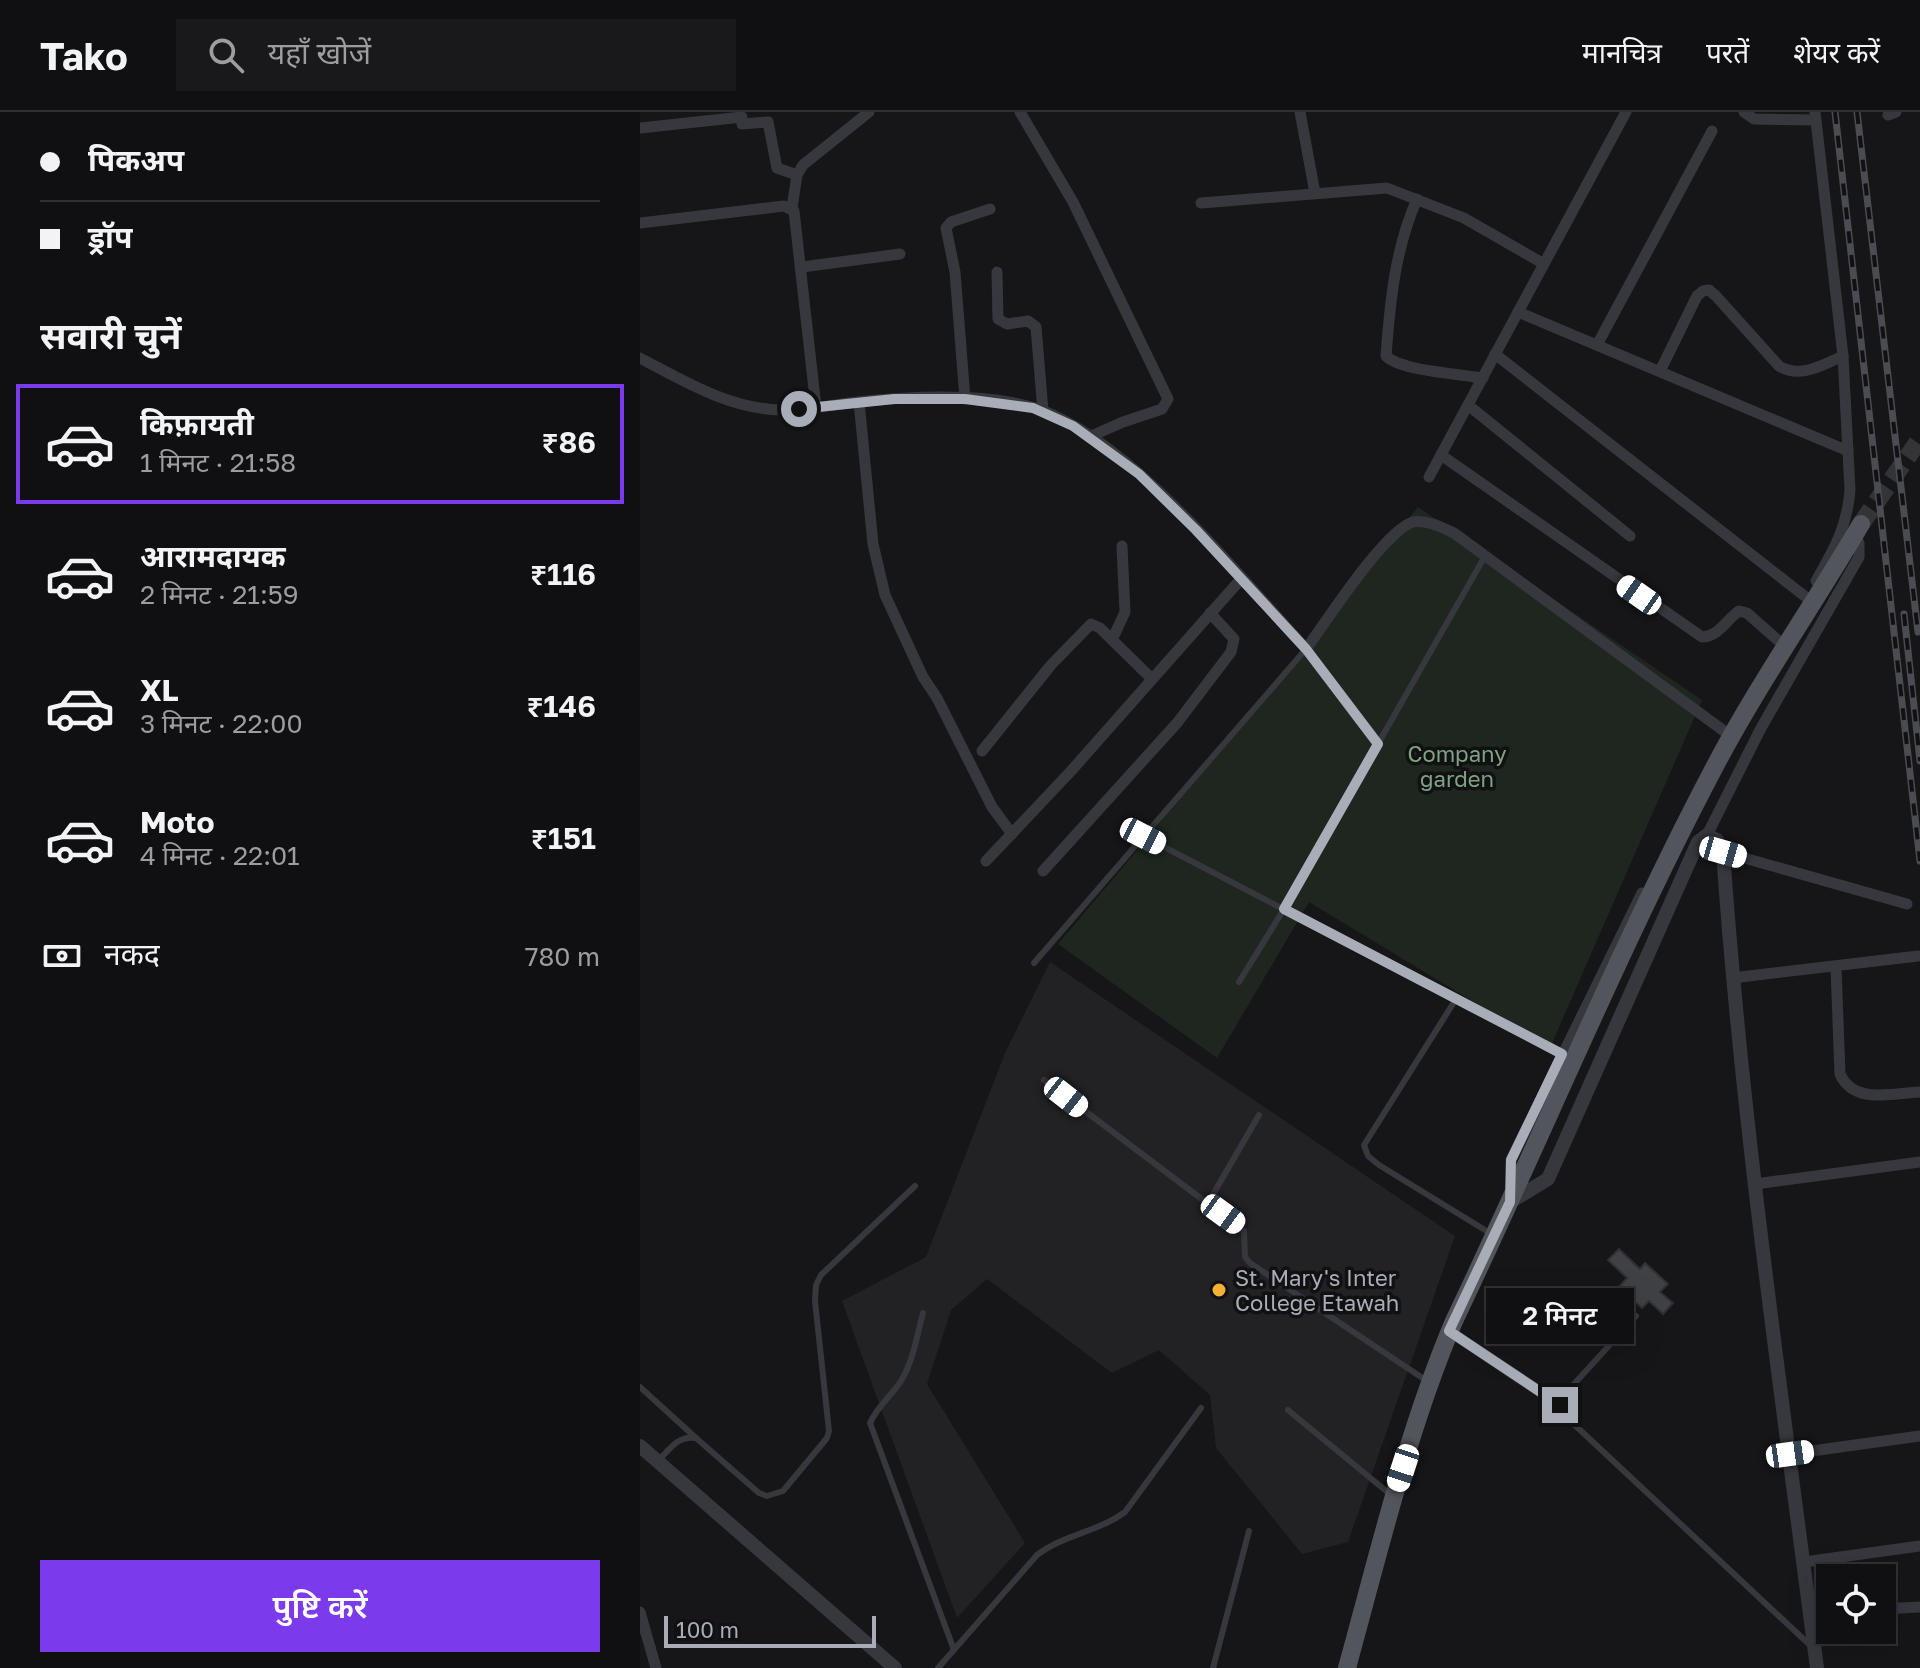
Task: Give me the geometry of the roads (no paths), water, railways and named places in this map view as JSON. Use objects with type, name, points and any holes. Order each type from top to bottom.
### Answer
[{"type":"main road","points":[[1347,1668],[1394,1497],[1449,1331],[1660,876],[1714,767],[1751,701],[1858,529]]},
{"type":"street","points":[[816,407],[796,215],[792,208],[797,175],[803,165],[869,112]]},
{"type":"street","points":[[1020,112],[1073,202],[1168,399],[1162,409],[1089,437]]},
{"type":"street","points":[[1300,112],[1315,193]]},
{"type":"street","points":[[1429,477],[1626,112]]},
{"type":"street","points":[[1510,1202],[1511,1160],[1562,1054],[1724,731],[1807,598],[1846,523],[1850,490],[1843,356],[1816,116],[1754,119],[1744,112]]},
{"type":"street","points":[[640,128],[694,116],[768,122],[777,168],[797,175]]},
{"type":"street","points":[[1597,345],[1712,131]]},
{"type":"street","points":[[1201,203],[1387,188],[1464,218],[1544,264]]},
{"type":"street","points":[[1417,199],[1402,238],[1390,304],[1386,356],[1393,362],[1483,378]]},
{"type":"street","points":[[640,223],[771,207],[792,208]]},
{"type":"street","points":[[965,399],[955,272],[946,228],[951,222],[990,209]]},
{"type":"street","points":[[802,267],[900,254]]},
{"type":"street","points":[[997,272],[998,319],[1007,324],[1028,321],[1036,327],[1043,411]]},
{"type":"street","points":[[1660,371],[1697,296],[1709,290],[1787,371],[1805,371],[1843,356]]},
{"type":"street","points":[[1518,312],[1848,451]]},
{"type":"street","points":[[1495,354],[1807,598]]},
{"type":"street","points":[[640,358],[700,390],[750,406],[781,410],[929,397],[1014,404],[1043,411],[1089,437],[1139,474],[1306,649],[1380,548],[1396,532],[1414,522],[1435,524],[1454,533],[1724,731]]},
{"type":"street","points":[[859,402],[873,544],[885,595],[923,677],[937,698],[992,807],[1012,834]]},
{"type":"street","points":[[1468,405],[1630,536]]},
{"type":"street","points":[[1441,455],[1702,637],[1715,634],[1739,611],[1747,613],[1780,642]]},
{"type":"street","points":[[1510,1202],[1548,1179],[1698,842],[1707,835],[1761,728],[1859,557],[1858,529]]},
{"type":"street","points":[[1112,640],[1125,612],[1122,546]]},
{"type":"street","points":[[986,861],[1071,771],[1241,579]]},
{"type":"street","points":[[1043,871],[1177,723],[1231,652],[1234,639],[1210,613]]},
{"type":"street","points":[[982,751],[1051,665],[1088,625],[1094,624],[1151,678]]},
{"type":"street","points":[[1707,835],[1717,840],[1723,852],[1732,978],[1755,1184],[1817,1668]]},
{"type":"street","points":[[1723,852],[1907,904]]},
{"type":"street","points":[[1732,978],[1918,956]]},
{"type":"street","points":[[1836,967],[1840,1074],[1844,1083],[1852,1092],[1863,1095],[1920,1092]]},
{"type":"street","points":[[1755,1184],[1920,1162]]},
{"type":"street","points":[[1449,1331],[1560,1405]]},
{"type":"street","points":[[1790,1454],[1920,1436]]},
{"type":"street","points":[[640,1446],[895,1668]]},
{"type":"street","points":[[1804,1562],[1920,1546]]},
{"type":"street","points":[[1896,1608],[1920,1607]]},
{"type":"street","points":[[640,1612],[656,1668]]},
{"type":"street","points":[[1810,1614],[1816,1614]]},
{"type":"lane","points":[[1239,982],[1284,909],[1485,556]]},
{"type":"lane","points":[[1034,963],[1306,649],[1378,744]]},
{"type":"lane","points":[[1143,836],[1562,1054]]},
{"type":"lane","points":[[1456,999],[1364,1145],[1368,1156],[1379,1165],[1494,1236]]},
{"type":"lane","points":[[1044,1080],[1244,1231],[1245,1257],[1250,1263],[1430,1383]]},
{"type":"lane","points":[[1208,1203],[1259,1115]]},
{"type":"lane","points":[[640,1387],[759,1493],[767,1496],[783,1491],[827,1438],[829,1431],[815,1301],[816,1285],[821,1275],[915,1186]]},
{"type":"lane","points":[[923,1313],[906,1370],[870,1423],[954,1650]]},
{"type":"lane","points":[[1636,1316],[1575,1381],[1560,1405],[1563,1414],[1814,1650]]},
{"type":"lane","points":[[938,1668],[1037,1555],[1064,1538],[1108,1525],[1125,1512],[1201,1408]]},
{"type":"lane","points":[[1288,1410],[1394,1497]]},
{"type":"lane","points":[[658,1461],[680,1440],[696,1438]]},
{"type":"lane","points":[[1213,1668],[1249,1531]]},
{"type":"tunnel","points":[[1861,524],[1920,439]]},
{"type":"railway","points":[[1835,112],[1920,861]]},
{"type":"railway","points":[[1857,112],[1918,632]]},
{"type":"railway","points":[[1904,614],[1920,761]]},
{"type":"place","name":"St. Mary's Inter College Etawah","points":[[1219,1290]]},
{"type":"park label","name":"Company garden","points":[[1457,766]]}]
